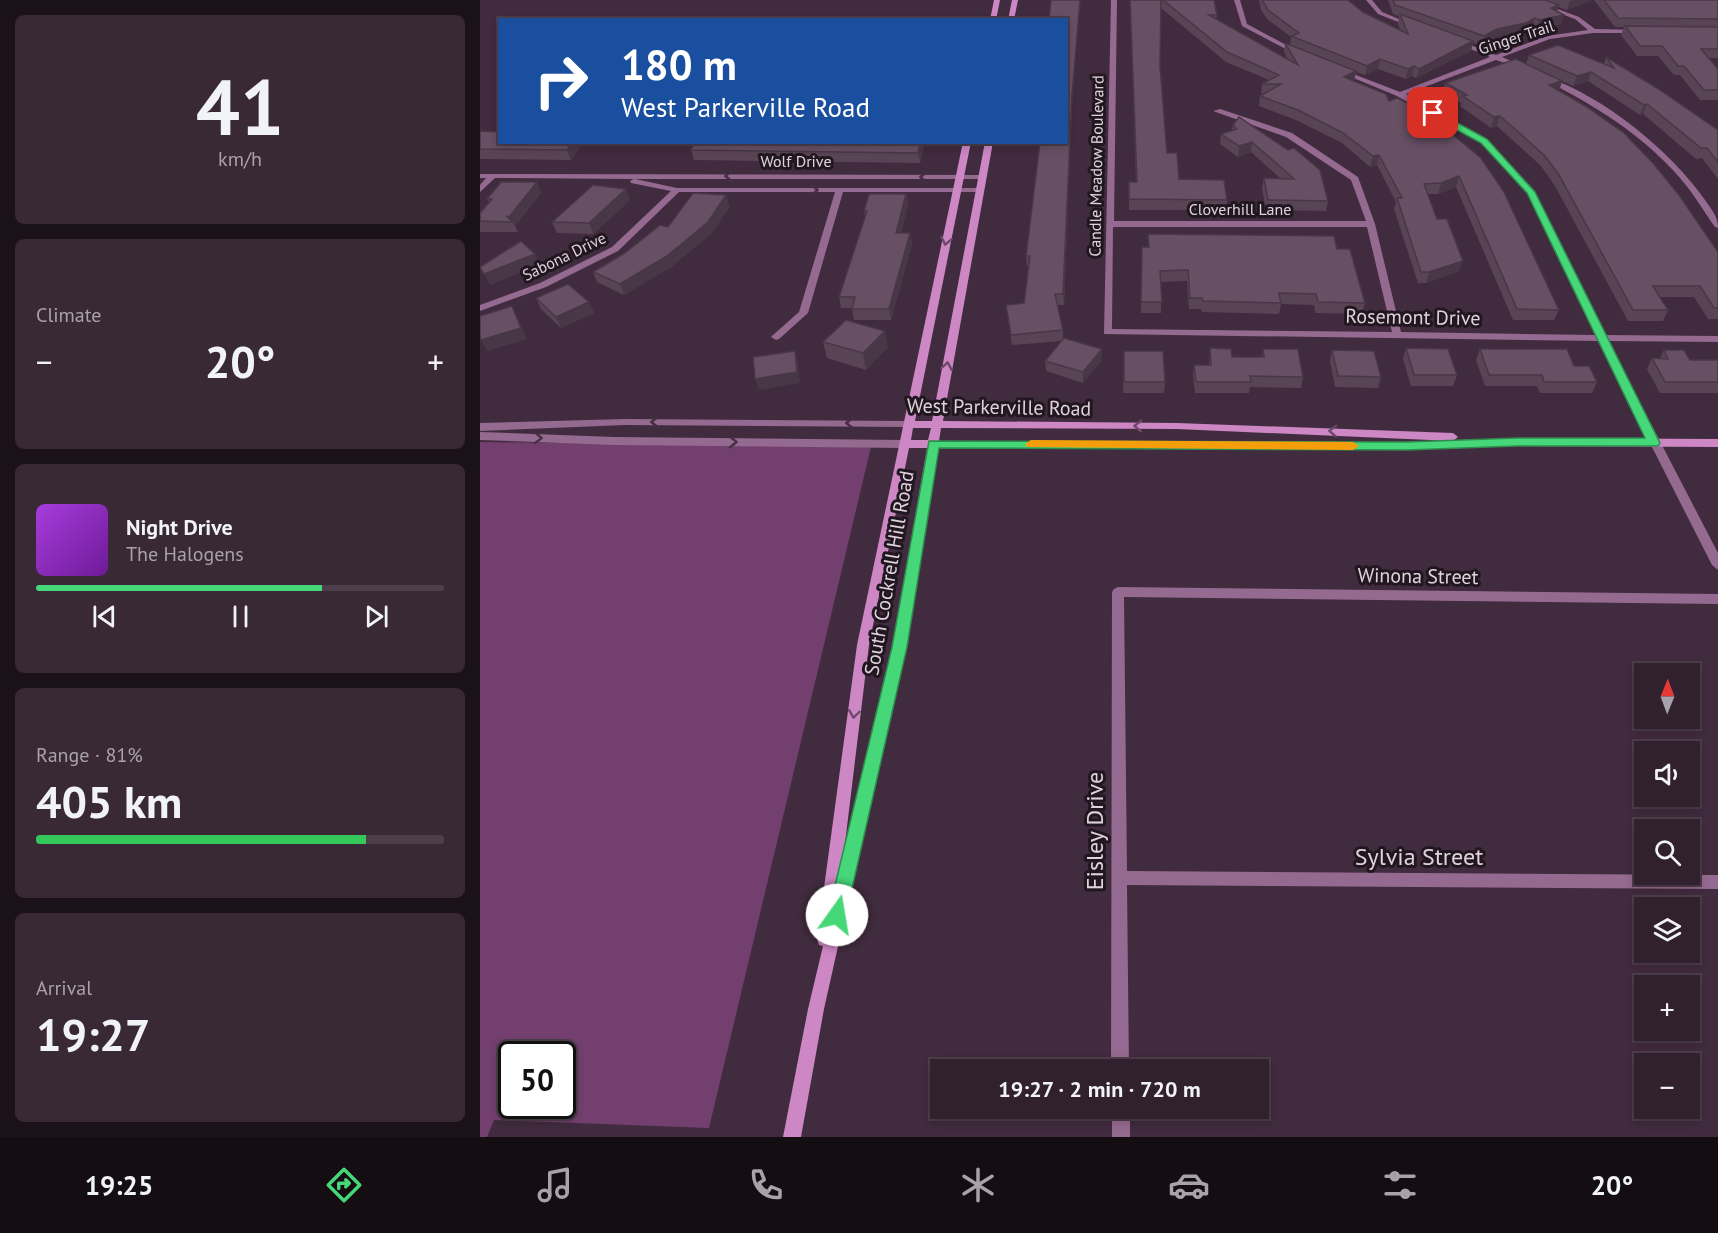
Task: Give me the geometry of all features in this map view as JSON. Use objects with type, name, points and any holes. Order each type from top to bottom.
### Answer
[{"type":"main road","points":[[993,18],[997,0]]},
{"type":"main road","points":[[1011,18],[1015,0]]},
{"type":"main road","name":"South Cockrell Hill Road","points":[[816,1009],[863,645],[967,144]]},
{"type":"main road","name":"South Cockrell Hill Road","points":[[792,1137],[816,1009],[899,647],[933,444],[989,144]]},
{"type":"main road","name":"West Parkerville Road","points":[[908,424],[1177,426],[1404,434],[1517,442]]},
{"type":"main road","name":"West Parkerville Road","points":[[904,444],[1407,446],[1517,442],[1718,443]]},
{"type":"street","name":"Candle Meadow Boulevard","points":[[1107,332],[1114,0]]},
{"type":"street","points":[[1237,0],[1244,25],[1284,48],[1305,56]]},
{"type":"street","points":[[1369,0],[1380,13],[1421,29]]},
{"type":"street","points":[[1527,0],[1577,18],[1593,31]]},
{"type":"street","name":"Ginger Trail","points":[[1400,94],[1549,37],[1593,31],[1646,31]]},
{"type":"street","points":[[1454,40],[1527,70]]},
{"type":"street","points":[[1336,69],[1400,94],[1484,141],[1531,192],[1600,337],[1718,565]]},
{"type":"street","points":[[1538,75],[1578,94],[1629,128],[1677,170],[1718,225]]},
{"type":"street","points":[[1217,111],[1290,135],[1356,179],[1371,224],[1397,335]]},
{"type":"street","name":"Wolf Drive","points":[[480,176],[982,177]]},
{"type":"street","points":[[480,190],[493,176]]},
{"type":"street","name":"Wolf Drive","points":[[610,176],[677,190],[980,190]]},
{"type":"street","name":"Sabona Drive","points":[[480,308],[543,285],[615,249],[677,190]]},
{"type":"street","points":[[776,336],[803,313],[840,190]]},
{"type":"street","name":"Cloverhill Lane","points":[[1110,224],[1371,224]]},
{"type":"street","name":"Rosemont Drive","points":[[1107,332],[1718,339]]},
{"type":"street","name":"West Parkerville Road","points":[[480,428],[625,422],[908,424]]},
{"type":"street","name":"West Parkerville Road","points":[[480,436],[614,441],[904,444]]},
{"type":"street","name":"Winona Street","points":[[1118,592],[1718,600]]},
{"type":"street","name":"Eisley Drive","points":[[1118,592],[1120,1059]]},
{"type":"street","name":"Sylvia Street","points":[[1119,878],[1718,882]]},
{"type":"street","points":[[1121,1119],[1121,1137]]},
{"type":"shaded area","points":[[480,442],[871,447],[709,1128],[494,1120],[487,1137],[480,1137]]},
{"type":"building","points":[[1051,0],[1080,0],[1072,96],[1063,294],[1055,294],[1063,330],[1011,335],[1006,305],[1024,303],[1030,256],[1026,256],[1040,144],[1068,144],[1068,18],[1049,18]]},
{"type":"building","points":[[1130,0],[1161,0],[1160,66],[1167,153],[1177,153],[1179,179],[1224,180],[1227,200],[1129,199],[1129,182],[1137,182]]},
{"type":"building","points":[[1163,0],[1214,0],[1217,15],[1209,15],[1298,65],[1285,43],[1356,71],[1344,77],[1386,94],[1389,101],[1397,98],[1402,100],[1434,119],[1481,158],[1504,192],[1559,310],[1517,309],[1459,176],[1441,183],[1424,184],[1437,219],[1447,219],[1463,261],[1429,272],[1421,272],[1397,198],[1402,198],[1379,155],[1373,156],[1343,133],[1298,110],[1260,96],[1281,84],[1262,84],[1279,75],[1227,52]]},
{"type":"building","points":[[1262,0],[1348,0],[1363,12],[1408,34],[1400,14],[1473,41],[1419,69],[1414,66],[1408,69],[1380,59],[1367,66],[1291,36],[1299,33],[1268,10]]},
{"type":"building","points":[[1393,0],[1545,0],[1559,5],[1551,8],[1564,15],[1539,20],[1535,18],[1526,23],[1497,29],[1484,36],[1395,5]]},
{"type":"building","points":[[1604,0],[1718,0],[1718,19],[1618,18]]},
{"type":"building","points":[[1625,26],[1718,27],[1718,49],[1701,49],[1718,69],[1718,90],[1704,90],[1684,66],[1678,66],[1662,46],[1640,46]]},
{"type":"building","points":[[1558,45],[1614,68],[1606,57],[1657,88],[1718,130],[1718,162],[1707,148],[1701,148],[1647,104],[1644,105],[1591,72],[1577,76],[1529,55]]},
{"type":"building","points":[[1516,59],[1562,81],[1549,85],[1587,107],[1624,133],[1679,195],[1718,252],[1718,308],[1714,308],[1700,286],[1653,286],[1668,310],[1633,310],[1559,175],[1545,156],[1500,116],[1494,117],[1463,96],[1467,95],[1445,83]]},
{"type":"building","points":[[1239,117],[1288,150],[1294,148],[1320,170],[1328,201],[1268,200],[1264,178],[1294,179],[1252,142],[1239,146],[1221,134],[1237,129],[1233,125]]},
{"type":"building","points":[[480,131],[498,132],[498,144],[572,144],[567,150],[480,149]]},
{"type":"building","points":[[694,144],[920,144],[918,153],[691,150]]},
{"type":"building","points":[[501,182],[537,182],[509,217],[506,216],[513,222],[480,221],[480,213],[492,199],[487,199]]},
{"type":"building","points":[[593,185],[626,189],[589,223],[552,222]]},
{"type":"building","points":[[693,193],[726,195],[708,222],[667,256],[620,284],[593,272],[625,253],[660,225],[668,227]]},
{"type":"building","points":[[869,194],[906,194],[896,233],[910,233],[889,309],[852,309],[855,297],[839,297],[867,211],[864,211]]},
{"type":"building","points":[[1148,234],[1334,236],[1337,249],[1350,249],[1365,303],[1318,302],[1316,294],[1279,293],[1281,303],[1203,301],[1202,298],[1190,298],[1188,270],[1160,271],[1162,302],[1141,302],[1142,247],[1149,247]]},
{"type":"building","points":[[521,241],[535,254],[484,274],[480,267]]},
{"type":"building","points":[[568,284],[589,302],[556,317],[536,298]]},
{"type":"building","points":[[512,306],[521,328],[481,340],[480,316]]},
{"type":"building","points":[[846,320],[885,331],[863,353],[823,342]]},
{"type":"building","points":[[1064,338],[1102,349],[1083,372],[1045,361]]},
{"type":"building","points":[[1210,348],[1231,349],[1232,357],[1264,357],[1263,349],[1298,349],[1303,377],[1250,376],[1251,382],[1196,382],[1194,365],[1211,365]]},
{"type":"building","points":[[1406,348],[1448,349],[1457,375],[1414,375]]},
{"type":"building","points":[[1480,349],[1567,349],[1574,366],[1589,366],[1597,382],[1544,382],[1542,375],[1489,375]]},
{"type":"building","points":[[1332,350],[1374,351],[1381,377],[1338,376]]},
{"type":"building","points":[[1664,350],[1684,350],[1690,360],[1718,360],[1718,382],[1665,382],[1652,358],[1668,359]]},
{"type":"building","points":[[795,351],[797,372],[755,379],[753,357]]},
{"type":"building","points":[[1124,351],[1163,351],[1165,382],[1124,382]]},
{"type":"slow traffic","points":[[1031,444],[1353,446]]},
{"type":"route","points":[[837,915],[899,647],[933,444],[1407,446],[1517,442],[1654,443],[1600,337],[1531,192],[1484,141],[1433,113]]}]
